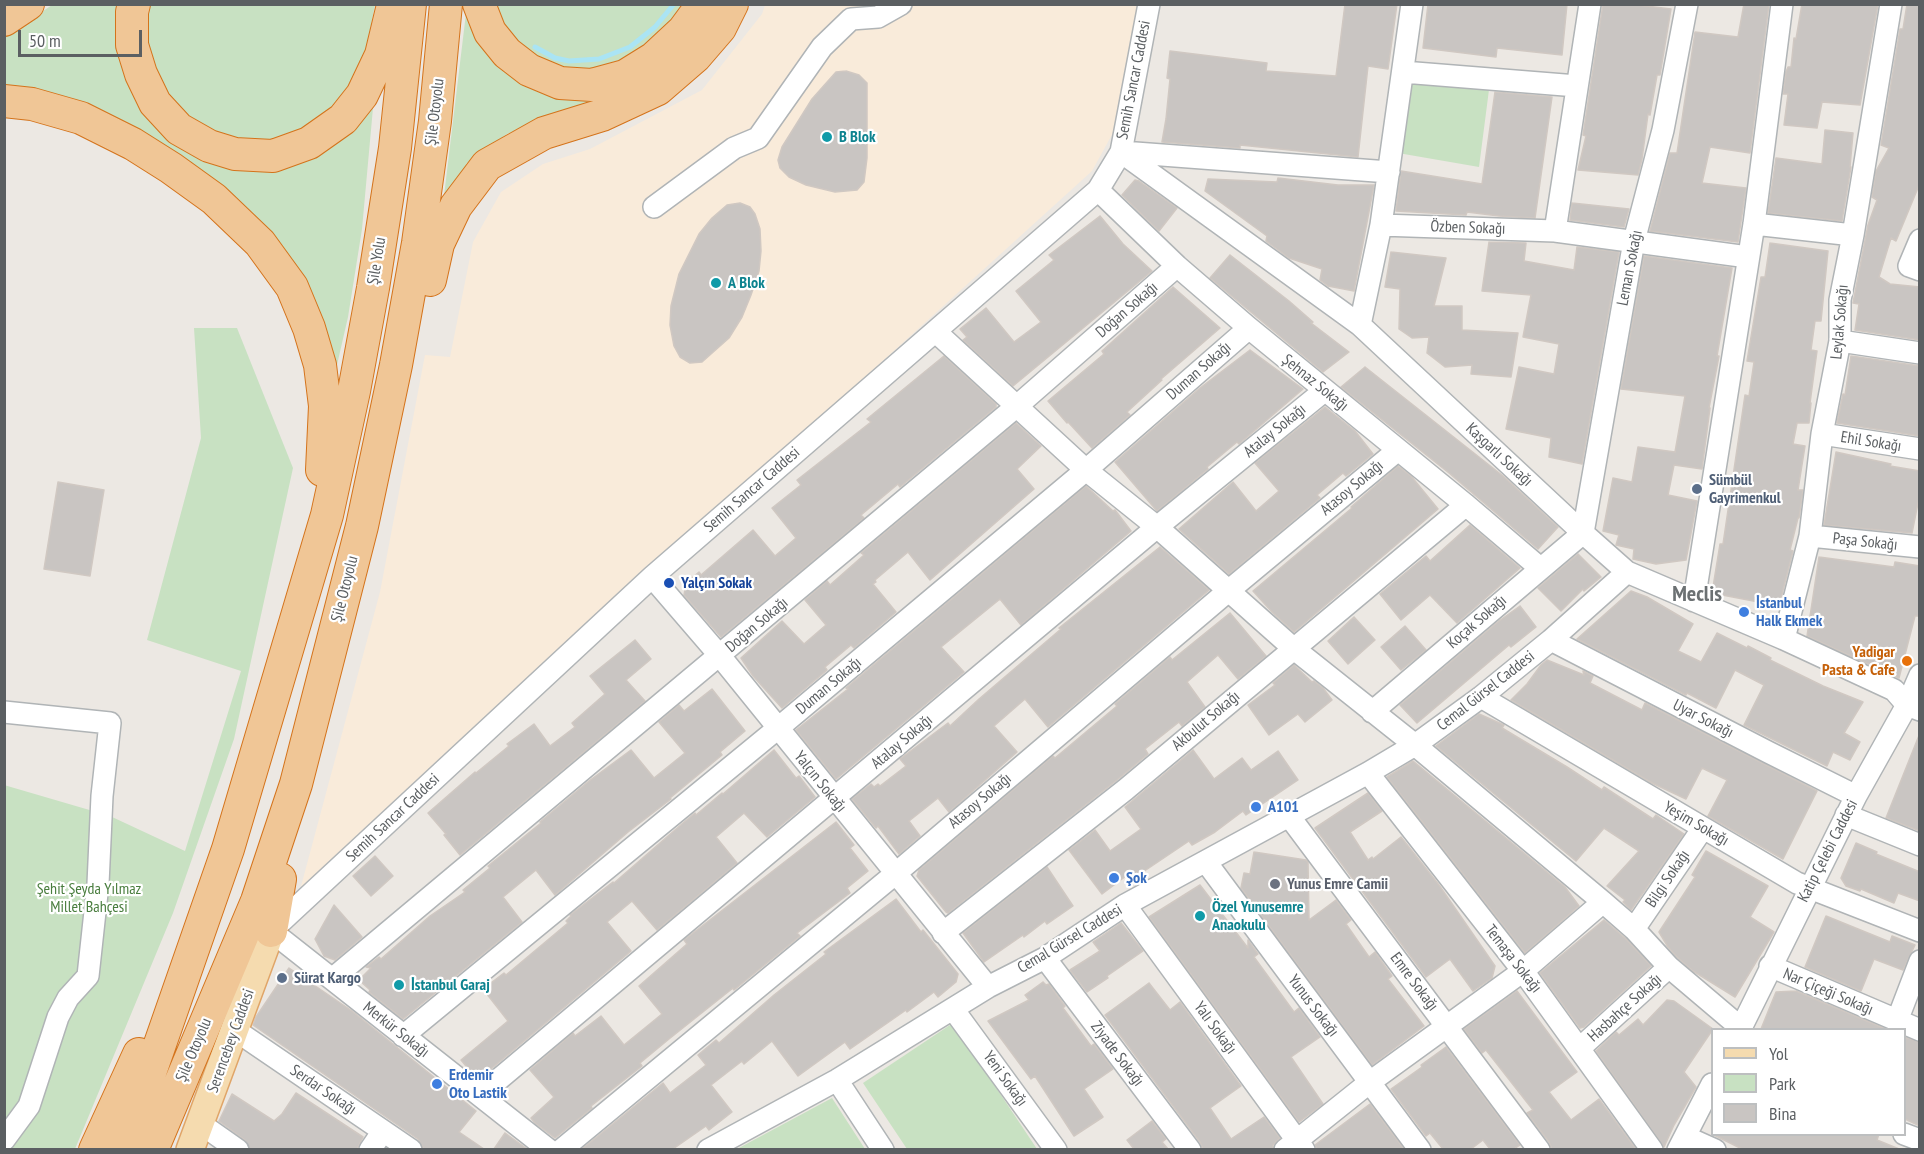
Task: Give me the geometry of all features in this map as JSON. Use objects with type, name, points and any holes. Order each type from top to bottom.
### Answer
[{"type":"highway","points":[[4,20],[28,4]]},
{"type":"highway","points":[[134,4],[132,45],[141,74],[155,103],[179,129],[209,146],[236,154],[273,156],[309,143],[343,119],[362,94],[381,55],[393,4]]},
{"type":"highway","name":"Şile Yolu","points":[[327,515],[354,391],[375,276],[395,148],[410,4]]},
{"type":"highway","name":"Şile Otoyolu","points":[[152,1149],[257,901],[296,784],[362,526],[396,365],[418,243],[447,4]]},
{"type":"highway","points":[[479,4],[490,33],[507,53],[529,70],[560,83],[592,85],[625,76],[654,58],[683,31],[703,4]]},
{"type":"highway","points":[[396,365],[429,285],[438,244],[456,206],[487,165],[544,133],[602,115],[658,89],[695,57],[720,28],[732,4]]},
{"type":"highway","points":[[4,101],[32,104],[81,118],[133,144],[214,199],[260,243],[292,287],[309,328],[320,365],[325,406],[321,463],[327,515]]},
{"type":"highway","name":"Şile Otoyolu","points":[[123,1149],[228,849],[327,515]]},
{"type":"highway","points":[[271,931],[296,784]]},
{"type":"highway","points":[[95,1149],[130,1069],[186,966]]},
{"type":"main road","name":"Serencebey Caddesi","points":[[190,1149],[271,931]]},
{"type":"street","points":[[654,207],[734,148],[759,138],[822,47],[851,19],[878,17],[901,4]]},
{"type":"street","name":"Semih Sancar Caddesi","points":[[271,931],[652,577],[1098,190],[1121,152],[1149,4]]},
{"type":"street","points":[[1360,325],[1381,225],[1412,4]]},
{"type":"street","points":[[1555,231],[1590,4]]},
{"type":"street","name":"Leman Sokağı","points":[[1583,533],[1634,241],[1663,130],[1687,4]]},
{"type":"street","points":[[1694,601],[1754,224],[1782,4]]},
{"type":"street","name":"Leylak Sokağı","points":[[1784,639],[1810,537],[1822,434],[1840,341],[1840,300],[1891,4]]},
{"type":"street","points":[[1403,72],[1577,86]]},
{"type":"street","points":[[1121,152],[1389,171]]},
{"type":"street","name":"Kaşgarlı Sokağı","points":[[1121,152],[1360,325],[1627,572],[1784,639],[1894,690],[1913,708]]},
{"type":"street","name":"Şehnaz Sokağı","points":[[1098,190],[1248,328],[1540,568]]},
{"type":"street","points":[[1754,224],[1853,235]]},
{"type":"street","name":"Özben Sokağı","points":[[1381,225],[1555,231],[1748,257]]},
{"type":"street","points":[[1920,240],[1910,266],[1920,270]]},
{"type":"street","name":"Doğan Sokağı","points":[[332,979],[1017,406],[1178,266]]},
{"type":"street","name":"Duman Sokağı","points":[[404,1036],[777,729],[1086,470],[1248,328]]},
{"type":"street","points":[[936,332],[1086,470],[1156,527],[1227,592],[1603,902],[1634,929],[1670,967],[1739,1028]]},
{"type":"street","points":[[1840,341],[1920,353]]},
{"type":"street","name":"Atalay Sokağı","points":[[480,1095],[1156,527],[1324,391]]},
{"type":"street","name":"Ehil Sokağı","points":[[1822,434],[1920,449]]},
{"type":"street","name":"Atasoy Sokağı","points":[[561,1149],[895,874],[1398,450]]},
{"type":"street","name":"Akbulut Sokağı","points":[[943,933],[1125,790],[1466,505]]},
{"type":"street","name":"Koçak Sokağı","points":[[1372,712],[1583,533]]},
{"type":"street","name":"Paşa Sokağı","points":[[1810,537],[1920,547]]},
{"type":"street","name":"Cemal Gürsel Caddesi","points":[[708,1149],[837,1080],[988,987],[1045,958],[1125,905],[1368,773],[1415,745],[1481,697],[1551,640],[1627,572]]},
{"type":"street","name":"Yalçın Sokağı","points":[[652,577],[720,656],[988,987]]},
{"type":"street","name":"Uyar Sokağı","points":[[1551,640],[1856,796]]},
{"type":"street","name":"Katip Çelebi Caddesi","points":[[1740,1028],[1856,796],[1913,708],[1920,675]]},
{"type":"street","name":"Yeşim Sokağı","points":[[1481,697],[1797,883],[1920,931]]},
{"type":"street","points":[[4,712],[110,723],[102,796],[98,884],[88,976],[68,998],[58,1017],[29,1106],[4,1140]]},
{"type":"street","name":"Temaşa Sokağı","points":[[1368,773],[1523,971],[1652,1149]]},
{"type":"street","points":[[1846,815],[1920,845]]},
{"type":"street","name":"Emre Sokağı","points":[[1289,816],[1539,1149]]},
{"type":"street","name":"Bilgi Sokağı","points":[[1634,929],[1702,828]]},
{"type":"street","name":"Yunus Sokağı","points":[[1206,862],[1420,1149]]},
{"type":"street","points":[[1295,1146],[1370,1082],[1523,971],[1603,902]]},
{"type":"street","name":"Yalı Sokağı","points":[[1125,905],[1295,1146]]},
{"type":"street","name":"Merkür Sokağı","points":[[271,931],[549,1149]]},
{"type":"street","name":"Ziyade Sokağı","points":[[1045,958],[1190,1149]]},
{"type":"street","points":[[1897,1021],[1920,961]]},
{"type":"street","name":"Nar Çiçeği Sokağı","points":[[1770,966],[1920,1030]]},
{"type":"street","name":"Hasbahçe Sokağı","points":[[1580,1048],[1670,967]]},
{"type":"street","name":"Yeni Sokağı","points":[[953,1009],[1056,1149]]},
{"type":"street","name":"Serdar Sokağı","points":[[235,1030],[411,1149]]},
{"type":"street","points":[[837,1080],[883,1149]]},
{"type":"street","points":[[1711,1088],[1682,1143],[1715,1149]]},
{"type":"street","points":[[201,1124],[238,1149]]},
{"type":"street","points":[[370,1149],[383,1131]]},
{"type":"street","points":[[1906,1134],[1920,1140]]},
{"type":"shaded area","points":[[765,5],[1137,5],[1120,120],[1092,171],[300,890],[380,592],[425,355],[450,357],[473,242],[501,192],[543,164],[590,149],[702,90],[762,14]]},
{"type":"green space","points":[[121,4],[124,63],[235,166],[374,97],[362,229],[348,317],[334,378],[225,195],[5,93],[5,37],[52,5]]},
{"type":"green space","points":[[145,5],[375,5],[362,69],[345,100],[316,125],[261,145],[231,143],[181,114],[157,86],[146,55]]},
{"type":"green space","points":[[467,5],[486,49],[611,95],[507,134],[466,164],[469,168],[443,204]]},
{"type":"green space","points":[[491,5],[685,5],[666,29],[643,49],[617,65],[588,73],[565,71],[519,50]]},
{"type":"green space","points":[[1410,76],[1490,82],[1479,167],[1398,153]]},
{"type":"green space","name":"Şehit Şeyda Yılmaz Millet Bahçesi","points":[[194,328],[237,328],[293,468],[234,739],[173,913],[75,1149],[5,1149],[4,785],[110,816],[185,851],[241,671],[147,640],[201,438]]},
{"type":"green space","points":[[953,1023],[1037,1149],[907,1149],[863,1083]]},
{"type":"green space","points":[[832,1098],[865,1149],[737,1149]]},
{"type":"building","points":[[1345,4],[1397,4],[1388,69],[1368,66],[1358,157],[1240,145],[1240,148],[1162,142],[1170,79],[1167,78],[1170,51],[1267,63],[1266,71],[1336,76]]},
{"type":"building","points":[[1428,4],[1567,4],[1562,55],[1497,48],[1496,57],[1423,48]]},
{"type":"building","points":[[1603,4],[1630,4],[1671,9],[1660,75],[1657,75],[1650,115],[1648,114],[1638,175],[1578,170],[1586,136],[1583,135]]},
{"type":"building","points":[[1744,4],[1769,4],[1750,153],[1710,147],[1702,183],[1746,188],[1738,242],[1650,231],[1670,153],[1677,153],[1695,32],[1738,37]]},
{"type":"building","points":[[1802,4],[1878,4],[1860,105],[1822,102],[1817,128],[1784,125],[1788,94],[1783,94],[1786,72],[1788,67],[1791,67],[1794,38],[1796,39]]},
{"type":"building","points":[[1907,4],[1920,4],[1920,183],[1896,241],[1891,238],[1879,277],[1890,284],[1920,287],[1920,340],[1855,330],[1859,304],[1853,303],[1868,225],[1877,200],[1872,197],[1876,171],[1889,148],[1881,145],[1900,29],[1903,29]]},
{"type":"building","name":"B Blok","points":[[846,71],[859,75],[867,83],[867,158],[864,182],[857,190],[835,192],[806,185],[789,177],[780,168],[778,160],[782,147],[812,99],[836,72]]},
{"type":"building","points":[[1495,92],[1552,97],[1535,218],[1467,212],[1466,215],[1396,211],[1401,171],[1482,184]]},
{"type":"building","points":[[1825,130],[1853,133],[1851,167],[1842,221],[1768,213],[1776,158],[1822,164]]},
{"type":"building","points":[[1278,178],[1338,185],[1374,185],[1354,291],[1328,286],[1320,280],[1322,269],[1289,258],[1266,241],[1267,236],[1205,191],[1208,179],[1277,182]]},
{"type":"building","points":[[1135,180],[1177,208],[1159,231],[1122,195]]},
{"type":"building","name":"A Blok","points":[[740,203],[750,207],[760,229],[759,271],[742,317],[729,338],[702,362],[690,363],[680,357],[674,346],[670,325],[671,306],[679,274],[699,234],[712,218],[727,205]]},
{"type":"building","points":[[1572,203],[1629,209],[1624,227],[1570,220]]},
{"type":"building","points":[[1100,216],[1123,244],[1152,271],[1013,386],[963,340],[967,337],[960,329],[986,308],[1014,342],[1041,322],[1016,291],[1054,260],[1049,255]]},
{"type":"building","points":[[1489,242],[1526,243],[1524,261],[1574,270],[1577,247],[1619,252],[1582,464],[1549,457],[1551,438],[1506,429],[1519,367],[1554,374],[1559,344],[1523,337],[1531,295],[1482,291]]},
{"type":"building","points":[[1770,243],[1828,251],[1821,321],[1815,321],[1811,350],[1817,351],[1809,423],[1797,423],[1793,444],[1805,446],[1798,490],[1803,490],[1799,518],[1790,550],[1793,551],[1779,606],[1712,593],[1720,544],[1723,544],[1745,395],[1749,396],[1754,362],[1747,361],[1761,277],[1765,277]]},
{"type":"building","points":[[1391,252],[1446,258],[1434,306],[1462,306],[1462,330],[1518,333],[1511,377],[1471,374],[1472,365],[1445,367],[1427,353],[1429,337],[1412,338],[1399,329],[1400,289],[1385,287]]},
{"type":"building","points":[[1230,255],[1349,352],[1323,372],[1210,278]]},
{"type":"building","points":[[1644,256],[1732,268],[1709,408],[1702,469],[1674,465],[1668,495],[1697,501],[1686,560],[1656,564],[1633,559],[1634,549],[1616,545],[1619,535],[1603,531],[1613,478],[1632,482],[1638,447],[1675,452],[1685,396],[1621,389]]},
{"type":"building","points":[[1173,287],[1220,328],[1161,379],[1127,412],[1130,415],[1092,448],[1048,401],[1104,354],[1102,351]]},
{"type":"building","points":[[1250,350],[1303,389],[1157,511],[1115,462],[1200,388]]},
{"type":"building","points":[[944,356],[996,404],[996,407],[900,487],[898,484],[861,515],[864,518],[721,637],[684,595],[686,583],[699,572],[701,575],[753,530],[775,556],[796,538],[772,508],[801,485],[797,480],[871,422],[867,419]]},
{"type":"building","points":[[1851,356],[1920,366],[1920,436],[1837,423],[1843,394],[1845,395]]},
{"type":"building","points":[[1365,367],[1503,476],[1558,527],[1538,549],[1449,473],[1341,387]]},
{"type":"building","points":[[1325,407],[1355,431],[1373,454],[1346,476],[1343,473],[1317,495],[1320,498],[1229,574],[1179,529],[1233,482],[1256,511],[1279,491],[1255,463]]},
{"type":"building","points":[[1016,423],[1041,446],[1017,469],[1034,489],[930,580],[908,552],[875,580],[873,584],[896,612],[854,648],[851,645],[825,667],[827,670],[782,708],[753,676],[741,658],[782,621],[804,644],[826,625],[805,600],[827,581],[830,585],[864,555],[861,553]]},
{"type":"building","points":[[1836,452],[1920,471],[1920,493],[1912,533],[1824,525]]},
{"type":"building","points":[[1398,466],[1411,476],[1438,509],[1294,632],[1253,591]]},
{"type":"building","points":[[58,482],[104,490],[90,576],[44,569]]},
{"type":"building","points":[[1086,486],[1113,511],[1115,510],[1131,531],[1021,625],[1000,599],[941,647],[964,672],[836,779],[796,730],[848,689],[846,688]]},
{"type":"building","points":[[1470,525],[1520,568],[1457,623],[1430,595],[1401,620],[1380,594],[1426,556],[1430,561]]},
{"type":"building","points":[[1160,547],[1209,590],[1048,727],[1025,699],[994,726],[1017,752],[949,812],[938,798],[909,821],[920,836],[899,854],[878,826],[876,828],[852,799],[871,784],[874,787],[878,784],[880,786],[906,766],[900,759],[948,723],[950,726],[1061,629],[1059,628]]},
{"type":"building","points":[[1578,554],[1601,577],[1584,591],[1583,589],[1561,611],[1538,588]]},
{"type":"building","points":[[1819,557],[1894,567],[1895,562],[1920,566],[1920,610],[1918,616],[1915,616],[1899,678],[1807,636]]},
{"type":"building","points":[[1631,591],[1647,597],[1693,624],[1678,651],[1701,662],[1717,633],[1747,648],[1748,646],[1771,658],[1770,660],[1823,686],[1863,702],[1844,733],[1860,742],[1850,760],[1833,752],[1827,766],[1744,725],[1764,685],[1735,670],[1716,708],[1577,639]]},
{"type":"building","points":[[1520,606],[1536,627],[1511,647],[1509,645],[1417,723],[1400,705]]},
{"type":"building","points":[[1230,613],[1266,656],[1238,679],[1218,655],[1187,682],[1205,707],[1182,726],[1179,722],[1145,749],[1148,754],[1117,780],[948,913],[946,912],[917,876],[919,870],[1053,756],[1055,758],[1117,706],[1115,704],[1170,657],[1172,660]]},
{"type":"building","points":[[1354,617],[1375,640],[1348,664],[1328,641]]},
{"type":"building","points":[[1405,626],[1426,650],[1401,670],[1381,647]]},
{"type":"building","points":[[635,640],[651,659],[626,680],[645,701],[460,855],[428,813],[509,746],[507,744],[534,724],[550,746],[575,727],[572,723],[605,694],[590,676]]},
{"type":"building","points":[[1547,660],[1584,675],[1583,671],[1593,676],[1590,683],[1642,710],[1645,703],[1817,791],[1783,859],[1708,816],[1727,780],[1702,768],[1686,799],[1652,783],[1511,700]]},
{"type":"building","points":[[1294,665],[1312,682],[1314,681],[1323,688],[1332,700],[1305,722],[1298,714],[1269,735],[1248,705],[1275,685],[1273,683]]},
{"type":"building","points":[[712,689],[745,731],[720,752],[722,755],[555,895],[536,870],[503,897],[522,922],[403,1019],[369,992],[370,990],[359,980],[371,968],[366,967],[379,957],[381,959],[430,916],[465,892],[463,890],[490,868],[488,866],[589,781],[631,750],[654,778],[685,753],[659,722],[679,705],[684,711]]},
{"type":"building","points":[[1479,714],[1504,725],[1502,728],[1602,790],[1604,787],[1653,819],[1656,815],[1684,834],[1631,910],[1623,902],[1625,900],[1607,886],[1639,851],[1604,828],[1576,861],[1436,746]]},
{"type":"building","points":[[1920,733],[1920,831],[1886,818]]},
{"type":"building","points":[[774,750],[796,778],[799,776],[815,797],[767,837],[744,813],[716,837],[737,863],[657,930],[632,901],[607,922],[631,951],[479,1079],[471,1072],[461,1060],[508,1021],[483,989],[504,973],[506,975],[568,923],[566,921],[570,915],[614,883],[695,813],[696,815],[723,794]]},
{"type":"building","points":[[1193,750],[1214,779],[1242,758],[1251,770],[1278,751],[1298,780],[1246,815],[1243,811],[1215,832],[1192,845],[1189,841],[1134,878],[1130,873],[1102,894],[1069,850],[1095,830],[1110,851],[1141,829],[1125,807]]},
{"type":"building","points":[[1413,761],[1565,887],[1579,906],[1525,953],[1387,777]]},
{"type":"building","points":[[1368,793],[1382,811],[1350,832],[1368,860],[1372,857],[1373,859],[1401,837],[1439,885],[1495,966],[1492,978],[1473,991],[1450,959],[1426,977],[1315,828]]},
{"type":"building","points":[[836,822],[854,845],[850,848],[868,871],[847,888],[850,893],[797,933],[800,936],[734,990],[733,988],[640,1063],[642,1066],[555,1138],[535,1123],[531,1118],[554,1097],[530,1070],[573,1033],[575,1036],[601,1016],[624,1045],[662,1014],[639,986],[687,944],[684,940]]},
{"type":"building","points":[[1856,843],[1920,872],[1920,901],[1898,893],[1894,903],[1861,889],[1860,891],[1846,886],[1841,878]]},
{"type":"building","points":[[1706,851],[1768,886],[1750,917],[1774,932],[1735,997],[1693,971],[1668,947],[1659,932],[1695,877],[1692,875]]},
{"type":"building","points":[[1254,852],[1308,862],[1309,920],[1336,900],[1351,920],[1346,924],[1369,957],[1375,952],[1392,976],[1388,979],[1424,1026],[1372,1065],[1241,888],[1244,873],[1250,874]]},
{"type":"building","points":[[375,856],[393,876],[371,896],[353,876]]},
{"type":"building","points":[[1047,867],[1073,906],[1047,924],[1045,921],[984,962],[963,933]]},
{"type":"building","points":[[1200,885],[1248,948],[1248,940],[1258,954],[1254,957],[1294,1012],[1299,1008],[1320,1037],[1291,1057],[1323,1104],[1299,1122],[1149,917]]},
{"type":"building","points":[[896,899],[958,974],[956,982],[938,997],[934,992],[850,1049],[845,1042],[798,1076],[772,1041],[744,1064],[742,1061],[711,1085],[732,1112],[709,1130],[706,1126],[673,1149],[582,1149],[663,1083],[670,1093],[706,1065],[698,1055],[716,1040],[719,1043],[826,954],[824,952]]},
{"type":"building","points":[[334,905],[362,937],[335,960],[324,956],[315,939]]},
{"type":"building","points":[[1826,916],[1890,942],[1892,936],[1915,945],[1903,970],[1874,959],[1861,991],[1805,967]]},
{"type":"building","points":[[1604,920],[1625,938],[1651,966],[1584,1027],[1580,1028],[1540,973]]},
{"type":"building","points":[[1121,923],[1143,951],[1087,992],[1070,970],[1100,951],[1093,942]]},
{"type":"building","points":[[289,968],[352,1011],[476,1111],[459,1132],[484,1149],[424,1149],[418,1139],[253,1025]]},
{"type":"building","points":[[1043,982],[1046,985],[1049,984],[1065,1006],[1063,1008],[1091,1046],[1094,1044],[1113,1069],[1084,1089],[1103,1117],[1074,1136],[1035,1076],[1031,1079],[988,1021],[1029,1000],[1025,995]]},
{"type":"building","points":[[1149,983],[1170,1010],[1180,1002],[1241,1086],[1210,1108],[1231,1139],[1264,1117],[1280,1138],[1273,1145],[1273,1149],[1203,1149],[1105,1015]]},
{"type":"building","points":[[1517,991],[1577,1072],[1549,1092],[1571,1120],[1599,1099],[1636,1149],[1552,1149],[1527,1113],[1533,1110],[1486,1050],[1482,1053],[1464,1029]]},
{"type":"building","points":[[1796,991],[1884,1028],[1761,1028],[1776,992]]},
{"type":"building","points":[[1667,1000],[1674,1001],[1712,1028],[1684,1072],[1696,1087],[1664,1147],[1596,1051],[1616,1032],[1619,1035],[1638,1019],[1643,1025]]},
{"type":"building","points":[[1906,1037],[1920,1042],[1920,1126],[1906,1119]]},
{"type":"building","points":[[1446,1047],[1520,1145],[1514,1149],[1490,1149],[1483,1140],[1471,1149],[1443,1149],[1430,1133],[1426,1136],[1391,1089]]},
{"type":"building","points":[[296,1093],[363,1137],[357,1149],[250,1149],[245,1140],[219,1121],[232,1094],[274,1121],[282,1114]]},
{"type":"building","points":[[1370,1104],[1404,1149],[1317,1149],[1315,1145]]},
{"type":"building","points":[[1152,1121],[1166,1139],[1162,1142],[1168,1149],[1134,1149],[1127,1140]]},
{"type":"building","points":[[505,1133],[527,1149],[494,1149]]},
{"type":"building","points":[[1716,1136],[1878,1136],[1877,1140],[1899,1149],[1742,1149]]},
{"type":"waterway","points":[[535,47],[555,58],[569,61],[599,59],[630,47],[655,27],[674,4]]},
{"type":"place","name":"B Blok","points":[[827,137]]},
{"type":"place","name":"A Blok","points":[[716,283]]},
{"type":"place","name":"Sümbül Gayrimenkul","points":[[1697,489]]},
{"type":"place","name":"Yalçın Sokak","points":[[669,583]]},
{"type":"place","name":"İstanbul Halk Ekmek","points":[[1744,612]]},
{"type":"place","name":"Yadigar Pasta & Cafe","points":[[1907,661]]},
{"type":"place","name":"A101","points":[[1256,807]]},
{"type":"place","name":"Şok","points":[[1114,878]]},
{"type":"place","name":"Yunus Emre Camii","points":[[1275,884]]},
{"type":"place","name":"Özel Yunusemre Anaokulu","points":[[1200,916]]},
{"type":"place","name":"Sürat Kargo","points":[[282,978]]},
{"type":"place","name":"İstanbul Garaj","points":[[399,985]]},
{"type":"place","name":"Erdemir Oto Lastik","points":[[437,1084]]},
{"type":"district","name":"Meclis","points":[[1697,595]]}]
